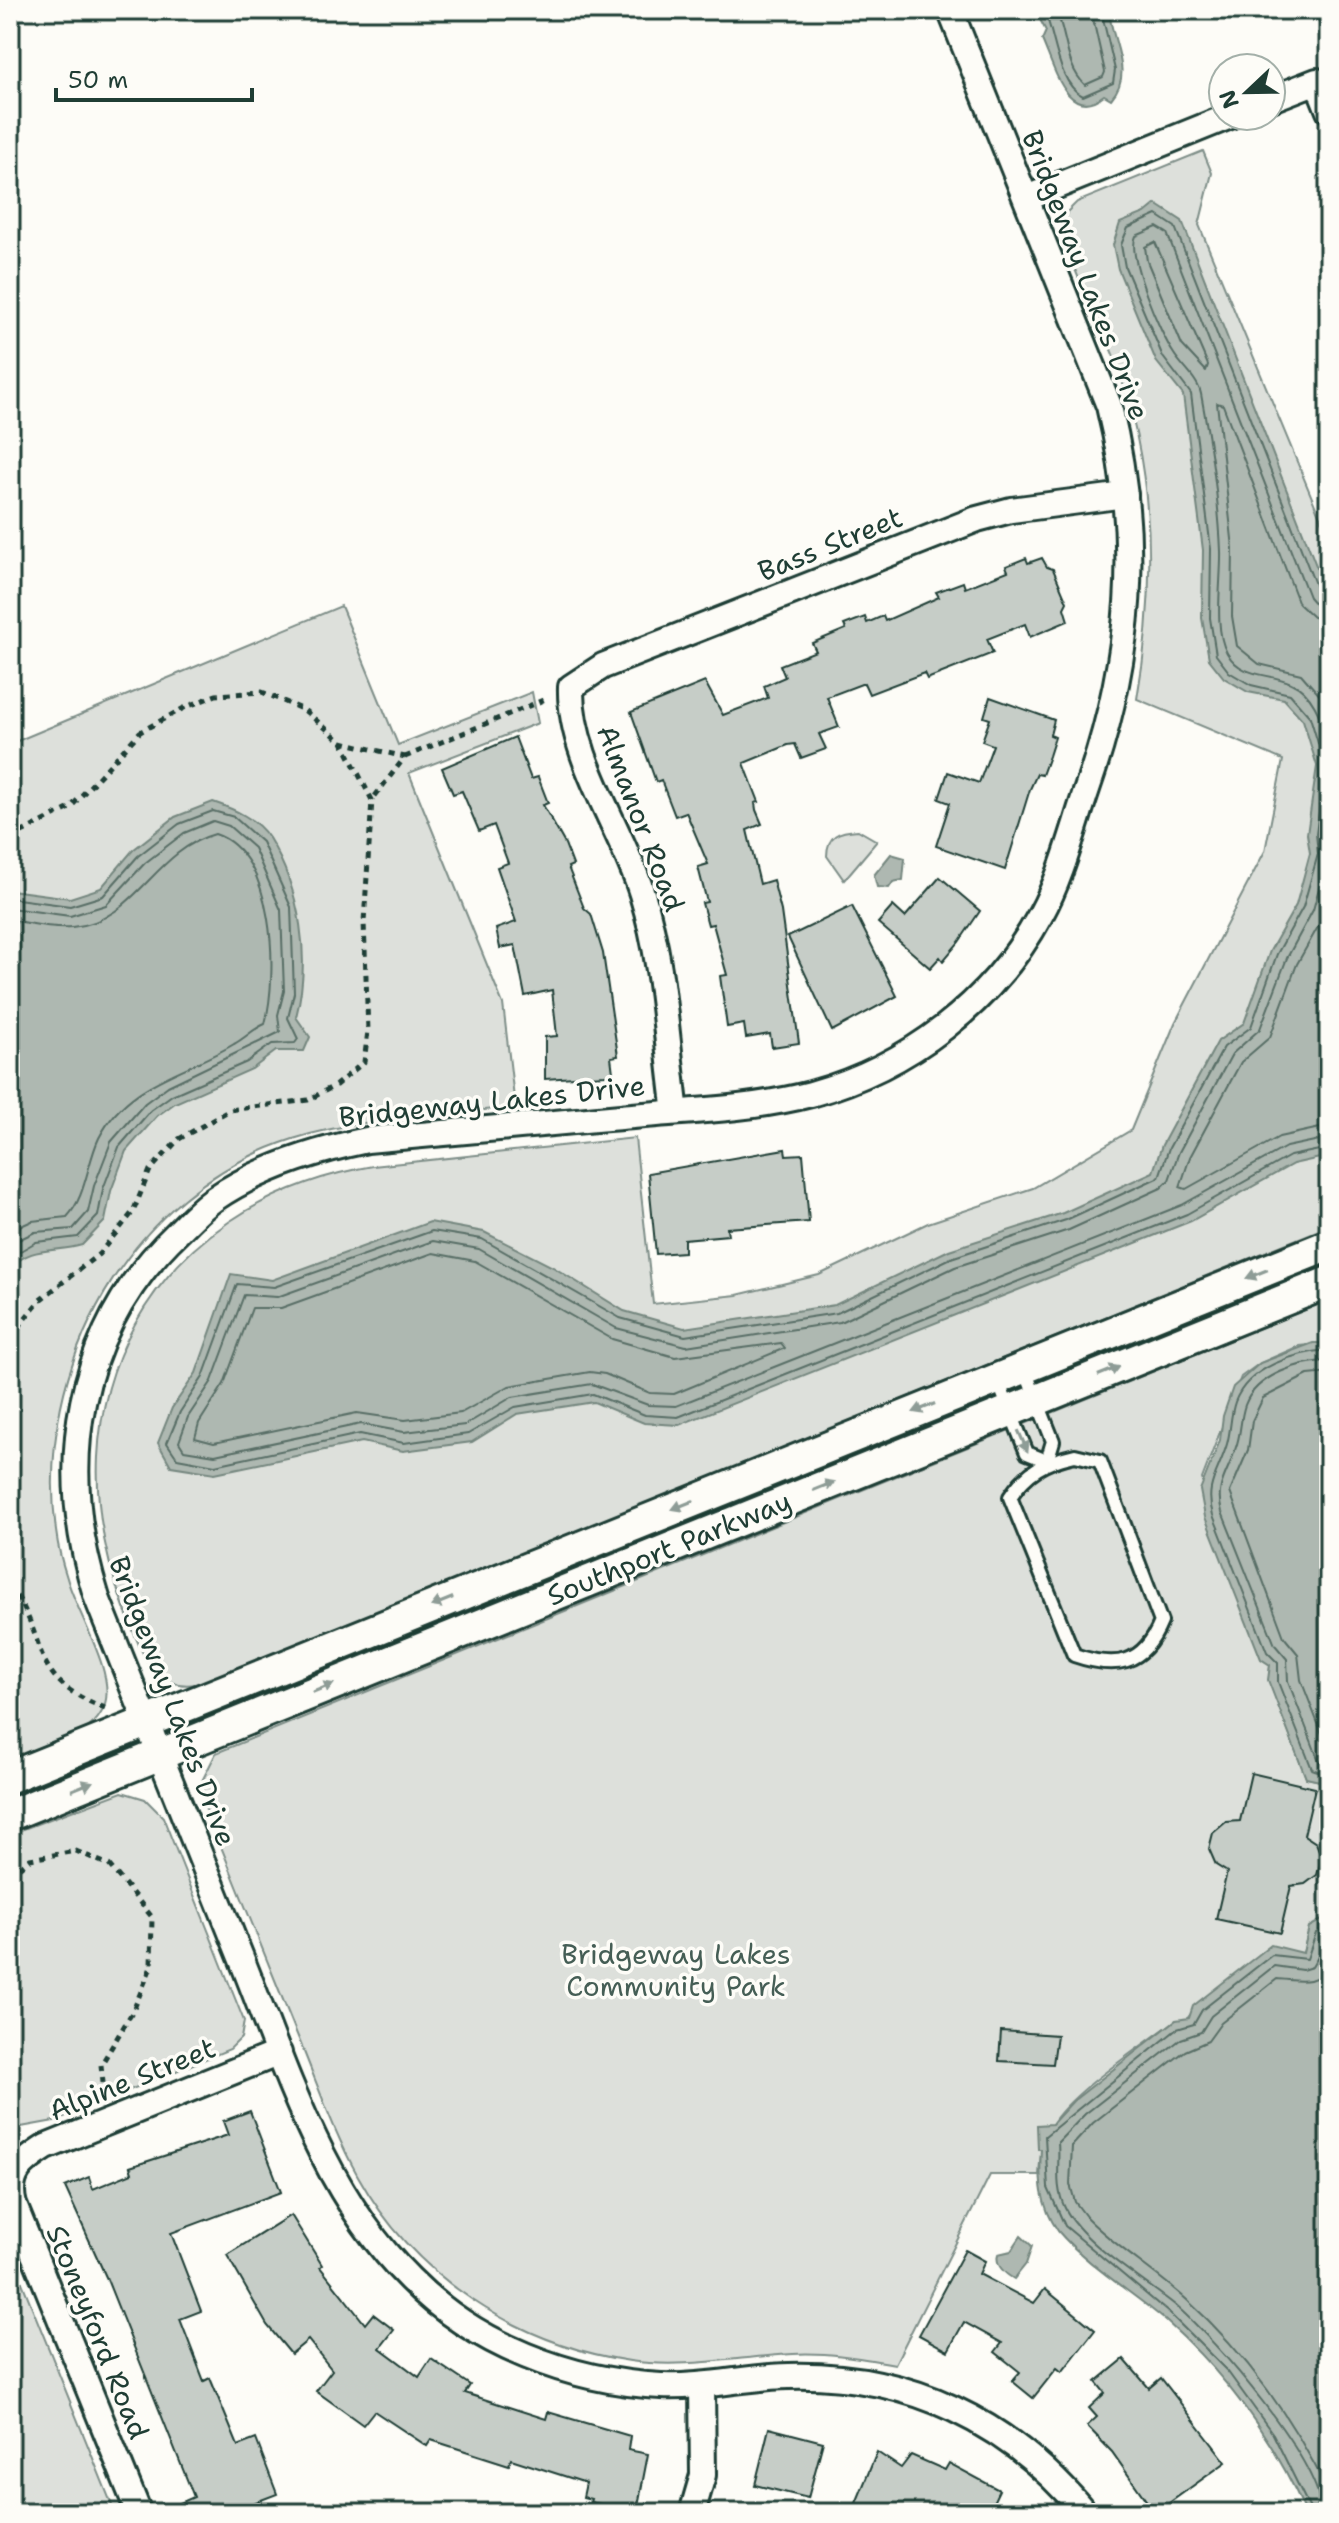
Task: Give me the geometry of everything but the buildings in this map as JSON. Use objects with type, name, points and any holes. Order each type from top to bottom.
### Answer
[{"type":"street","name":"Bridgeway Lakes Drive","points":[[950,10],[1109,406],[1120,449],[1125,495],[1129,602],[1109,726],[1041,914],[1006,966],[976,1002],[892,1062],[851,1082],[777,1101],[367,1140],[320,1150],[269,1170],[213,1199],[162,1248],[127,1288],[101,1341],[82,1407],[74,1477],[82,1551],[147,1721],[279,2053],[344,2198],[376,2242],[444,2310],[509,2349],[549,2365],[647,2385],[702,2386],[792,2376],[864,2382],[946,2402],[1021,2448],[1055,2478],[1085,2513]]},
{"type":"street","points":[[1287,93],[1317,81],[1329,111]]},
{"type":"street","points":[[1027,198],[1207,125]]},
{"type":"street","name":"Bass Street","points":[[571,687],[603,666],[977,519],[1011,510],[1125,495]]},
{"type":"street","name":"Almanor Road","points":[[571,687],[575,731],[642,892],[655,940],[676,1112]]},
{"type":"street","name":"Southport Parkway","points":[[10,1777],[1329,1245]]},
{"type":"street","name":"Southport Parkway","points":[[10,1815],[1329,1282]]},
{"type":"street","name":"Alpine Street","points":[[15,2172],[46,2147],[279,2053]]},
{"type":"street","name":"Stoneyford Road","points":[[15,2172],[11,2187],[14,2205],[139,2513]]},
{"type":"street","points":[[692,2513],[703,2475],[702,2386]]},
{"type":"lane","points":[[1010,1373],[1024,1405],[1027,1453],[1047,1461],[1075,1455],[1100,1461],[1161,1622],[1142,1654],[1120,1662],[1099,1664],[1074,1655],[1010,1497],[1023,1477],[1047,1461],[1053,1441],[1024,1405],[1010,1373]]},
{"type":"path","points":[[372,800],[405,757],[571,687]]},
{"type":"path","points":[[10,838],[70,808],[140,732],[216,695],[262,692],[304,710],[342,742],[372,800],[364,922],[368,1031],[364,1062],[336,1085],[308,1100],[230,1110],[179,1139],[150,1170],[133,1212],[99,1254],[40,1300],[22,1322],[10,1348]]},
{"type":"path","points":[[342,742],[405,757]]},
{"type":"path","points":[[10,1586],[21,1601],[45,1663],[55,1679],[74,1694],[105,1708]]},
{"type":"path","points":[[10,1875],[30,1859],[76,1851],[109,1865],[152,1917],[151,1967],[133,2011],[101,2065],[107,2122]]},
{"type":"green space","points":[[1203,151],[1212,173],[1199,225],[1329,539],[1329,1226],[209,1681],[190,1685],[162,1678],[144,1656],[125,1610],[103,1533],[98,1458],[109,1388],[135,1324],[175,1268],[229,1222],[295,1187],[373,1166],[635,1138],[653,1304],[737,1295],[819,1275],[928,1223],[1033,1188],[1131,1130],[1175,1023],[1265,851],[1283,760],[1137,699],[1148,613],[1145,484],[1128,399],[1114,357],[1071,258],[1063,227],[1067,212],[1077,202]]},
{"type":"green space","points":[[341,606],[398,745],[532,692],[538,723],[409,773],[503,1004],[515,1107],[375,1121],[293,1139],[235,1164],[184,1199],[140,1242],[105,1293],[78,1348],[61,1407],[53,1469],[59,1549],[72,1592],[105,1675],[105,1704],[90,1726],[78,1734],[10,1761],[10,744]]},
{"type":"green space","points":[[858,830],[877,841],[844,880],[827,856],[829,843],[835,836]]},
{"type":"green space","name":"Bridgeway Lakes Community Park","points":[[1329,1300],[1329,1343],[1299,1346],[1260,1363],[1241,1377],[1202,1479],[1270,1665],[1269,1681],[1306,1778],[1329,1783],[1329,1916],[1309,1928],[1303,1953],[1193,2011],[1186,2020],[1176,2020],[1090,2085],[1060,2113],[1051,2126],[1042,2150],[1039,2175],[990,2175],[895,2364],[806,2354],[650,2363],[588,2352],[509,2322],[473,2300],[408,2245],[381,2212],[349,2159],[205,1807],[202,1781],[216,1753]]},
{"type":"green space","points":[[122,1792],[145,1799],[163,1817],[244,2021],[241,2038],[230,2049],[54,2121],[10,2129],[10,1834]]},
{"type":"green space","points":[[10,2254],[15,2265],[115,2513],[10,2513]]},
{"type":"water","points":[[1035,10],[1109,10],[1121,67],[1118,89],[1111,99],[1104,95],[1091,102],[1080,102],[1071,97],[1057,76],[1042,40],[1046,31]]},
{"type":"water","points":[[1156,204],[1182,221],[1329,599],[1329,1156],[1293,1164],[1191,1221],[679,1425],[644,1423],[594,1402],[517,1414],[472,1442],[403,1451],[362,1442],[215,1473],[171,1466],[158,1443],[172,1408],[196,1373],[231,1274],[272,1280],[430,1222],[484,1232],[553,1267],[624,1311],[684,1328],[835,1305],[949,1250],[1063,1213],[1153,1172],[1162,1145],[1218,1041],[1244,1023],[1270,951],[1296,905],[1310,853],[1307,834],[1317,766],[1303,720],[1284,699],[1248,692],[1224,678],[1209,659],[1202,618],[1203,550],[1183,395],[1156,361],[1118,269],[1113,245],[1120,223],[1145,213]]},
{"type":"water","points":[[213,802],[244,816],[264,831],[289,880],[296,902],[302,949],[303,972],[296,1017],[310,1037],[304,1051],[276,1051],[252,1069],[175,1103],[157,1116],[126,1151],[111,1191],[105,1221],[82,1245],[34,1253],[17,1261],[10,1269],[10,890],[70,898],[101,888],[133,850],[175,817]]},
{"type":"water","points":[[891,854],[905,858],[903,880],[893,882],[889,888],[877,887],[874,875]]},
{"type":"water","points":[[1313,1343],[1329,1343],[1329,1783],[1306,1778],[1268,1680],[1270,1665],[1261,1659],[1205,1517],[1200,1490],[1220,1440],[1223,1416],[1233,1387],[1260,1363]]},
{"type":"water","points":[[1329,1916],[1329,2513],[1306,2513],[1263,2434],[1208,2363],[1166,2321],[1096,2267],[1058,2231],[1047,2212],[1042,2192],[1037,2125],[1052,2124],[1073,2101],[1176,2020],[1189,2018],[1193,2006],[1271,1945],[1303,1953],[1309,1927]]},
{"type":"water","points":[[1021,2236],[1032,2246],[1026,2264],[1014,2279],[1004,2272],[997,2258],[998,2254],[1011,2251]]}]
